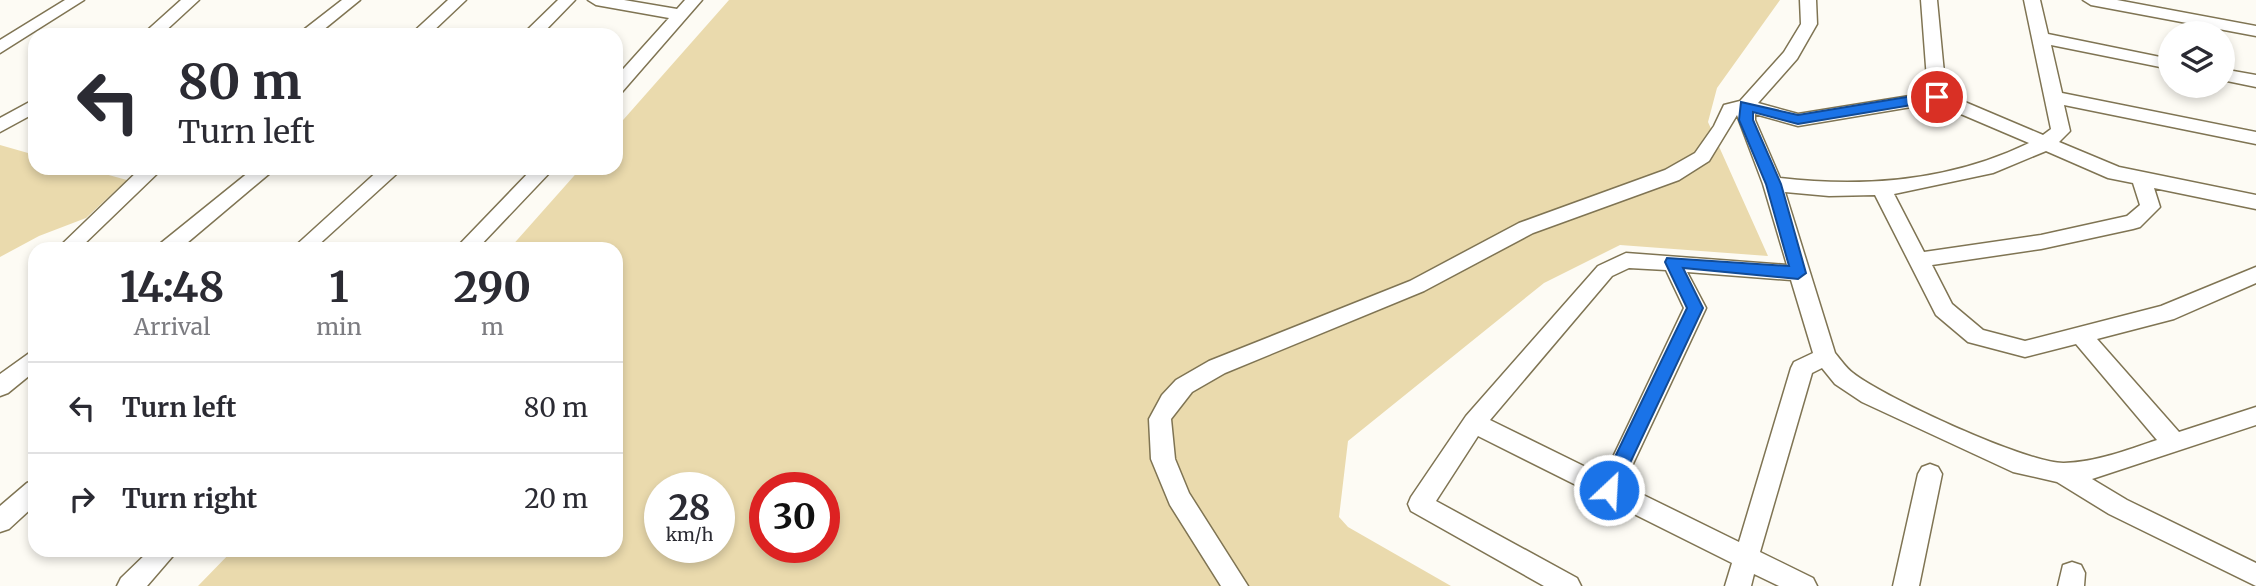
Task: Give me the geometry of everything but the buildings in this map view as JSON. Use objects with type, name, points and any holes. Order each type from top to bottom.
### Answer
[{"type":"street","points":[[32,28],[76,0]]},
{"type":"street","points":[[159,28],[191,0]]},
{"type":"street","points":[[327,0],[349,2]]},
{"type":"street","points":[[427,28],[458,0]]},
{"type":"street","points":[[538,28],[567,0]]},
{"type":"street","points":[[596,0],[681,15]]},
{"type":"street","points":[[623,80],[694,0]]},
{"type":"street","points":[[1808,0],[1809,24],[1791,55],[1746,106],[1746,120],[1773,184],[1825,357],[1843,377],[1870,396],[2021,465],[2062,473],[2104,467],[2256,416]]},
{"type":"street","points":[[1929,0],[1937,97]]},
{"type":"street","points":[[1773,184],[1838,190],[1918,183],[1988,169],[2048,143],[2062,131],[2032,0]]},
{"type":"street","points":[[2091,0],[2256,31]]},
{"type":"street","points":[[315,28],[349,2]]},
{"type":"street","points":[[0,48],[28,30]]},
{"type":"street","points":[[2040,37],[2158,62]]},
{"type":"street","points":[[2235,77],[2256,81]]},
{"type":"street","points":[[1235,586],[1179,498],[1163,458],[1160,419],[1170,401],[1184,386],[1217,368],[1417,286],[1526,228],[1672,175],[1702,157],[1723,127],[1730,109],[1746,106],[1798,120],[1937,97],[2115,173],[2256,202]]},
{"type":"street","points":[[2054,97],[2256,138]]},
{"type":"street","points":[[0,126],[28,109]]},
{"type":"street","points":[[74,242],[146,175]]},
{"type":"street","points":[[175,242],[257,175]]},
{"type":"street","points":[[310,242],[385,175]]},
{"type":"street","points":[[472,242],[537,175]]},
{"type":"street","points":[[1918,260],[2041,242],[2133,222],[2150,207],[2141,178]]},
{"type":"street","points":[[1880,186],[1944,309],[1976,336],[2025,349],[2166,313],[2256,275]]},
{"type":"street","points":[[1568,586],[1420,504],[1474,423],[1605,271],[1626,260],[1798,273]]},
{"type":"street","points":[[1609,490],[1695,308],[1672,262]]},
{"type":"street","points":[[2081,335],[2174,443]]},
{"type":"street","points":[[1738,586],[1802,368],[1825,357]]},
{"type":"street","points":[[0,387],[28,364]]},
{"type":"street","points":[[1474,423],[1804,586]]},
{"type":"street","points":[[2062,473],[2118,507],[2256,575]]},
{"type":"street","points":[[1906,586],[1930,474]]},
{"type":"street","points":[[0,521],[28,496]]},
{"type":"street","points":[[130,586],[159,557]]},
{"type":"shaded area","points":[[729,0],[1780,0],[1717,88],[1708,122],[1768,256],[1620,245],[1544,283],[1348,441],[1339,517],[1348,527],[1451,586],[198,586],[226,557],[623,557],[623,242],[515,242],[575,175],[623,175],[623,120]]},
{"type":"shaded area","points":[[0,145],[28,153],[28,175],[109,175],[127,180],[86,218],[39,236],[0,257]]},
{"type":"route","points":[[1609,490],[1695,308],[1672,262],[1798,273],[1773,184],[1746,120],[1746,106],[1798,120],[1937,97]]}]
